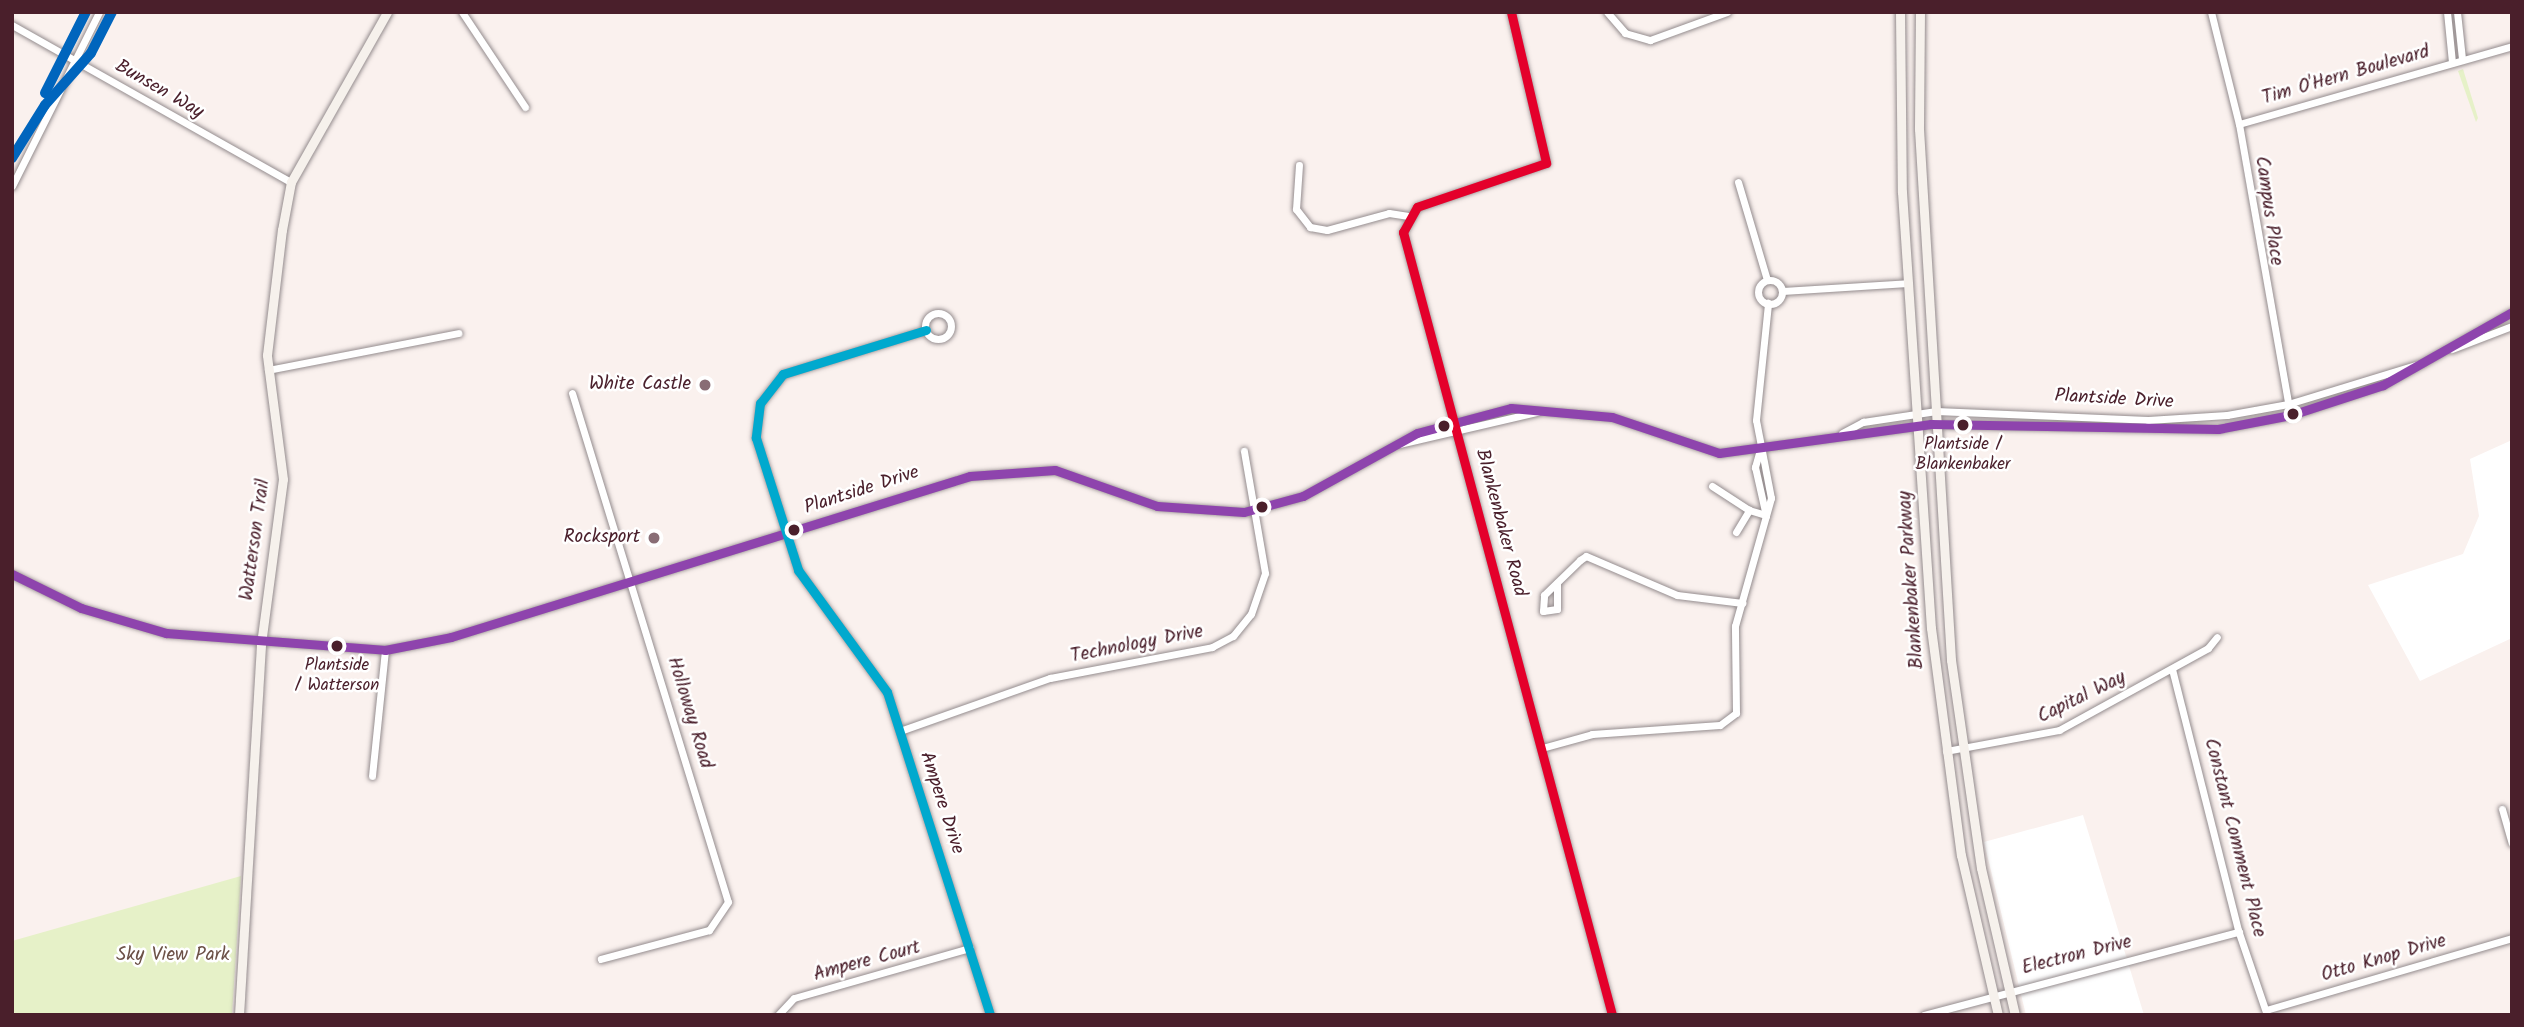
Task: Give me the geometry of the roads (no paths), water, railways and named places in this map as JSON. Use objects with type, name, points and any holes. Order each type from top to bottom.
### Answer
[{"type":"main road","name":"Watterson Trail","points":[[239,1015],[261,644],[283,479],[268,370],[291,182],[387,12]]},
{"type":"main road","name":"Blankenbaker Parkway","points":[[1900,12],[1898,111],[1908,283],[1946,751],[1961,855],[1998,1015]]},
{"type":"main road","name":"Blankenbaker Parkway","points":[[1920,12],[1917,91],[1936,411],[1962,750],[2015,1015]]},
{"type":"street","points":[[12,186],[99,12]]},
{"type":"street","points":[[462,12],[525,107]]},
{"type":"street","points":[[1300,165],[1296,209],[1310,227],[1327,230],[1389,213],[1407,216],[1420,206],[1546,163],[1511,12]]},
{"type":"street","points":[[1607,12],[1625,33],[1650,40],[1727,12]]},
{"type":"street","name":"Campus Place","points":[[2211,12],[2239,124],[2291,415]]},
{"type":"street","points":[[2446,12],[2452,62]]},
{"type":"street","points":[[2456,12],[2462,59]]},
{"type":"street","name":"Bunsen Way","points":[[12,25],[291,182]]},
{"type":"street","name":"Tim O'Hern Boulevard","points":[[2239,124],[2512,46]]},
{"type":"street","points":[[1738,182],[1767,280],[1782,291]]},
{"type":"street","name":"Blankenbaker Road","points":[[1407,216],[1404,238],[1459,430],[1612,1015]]},
{"type":"street","points":[[1767,280],[1758,292],[1768,303]]},
{"type":"street","points":[[1542,748],[1592,734],[1729,720],[1736,713],[1735,639],[1771,498],[1759,453],[1756,420],[1768,303],[1782,291],[1908,283]]},
{"type":"street","name":"Plantside Drive","points":[[2451,349],[2512,312]]},
{"type":"street","name":"Plantside Drive","points":[[12,574],[81,608],[146,628],[261,644],[385,650],[451,637],[951,480],[1030,469],[1083,475],[1137,501],[1177,510],[1254,511],[1303,496],[1391,445],[1456,420],[1511,408],[1612,417],[1719,453],[1759,453],[1843,433],[1937,424],[2218,429],[2291,415],[2384,385],[2451,349],[2512,326]]},
{"type":"street","name":"Ampere Drive","points":[[926,330],[796,368],[770,387],[757,414],[756,439],[784,532],[807,584],[882,680],[990,1015]]},
{"type":"street","points":[[268,370],[458,333]]},
{"type":"street","name":"Plantside Drive","points":[[1843,433],[1863,422],[1936,411],[2202,418],[2288,404],[2422,363]]},
{"type":"street","name":"Holloway Road","points":[[572,393],[632,580],[729,902],[709,930],[601,959]]},
{"type":"street","name":"Plantside Drive","points":[[1391,445],[1541,411]]},
{"type":"street","points":[[2090,427],[2092,415]]},
{"type":"street","name":"Technology Drive","points":[[900,732],[1050,678],[1223,643],[1251,614],[1263,584],[1244,451]]},
{"type":"street","points":[[1712,486],[1749,510],[1766,516]]},
{"type":"street","points":[[1736,532],[1749,510]]},
{"type":"street","points":[[1557,583],[1580,560],[1599,557],[1677,594],[1743,603]]},
{"type":"street","name":"Capital Way","points":[[1946,751],[2059,730],[2172,668],[2217,637]]},
{"type":"street","points":[[372,776],[385,650]]},
{"type":"street","name":"Constant Comment Place","points":[[2172,668],[2239,932],[2266,1012]]},
{"type":"street","points":[[2502,809],[2512,843]]},
{"type":"street","name":"Electron Drive","points":[[1924,1015],[2008,990],[2239,932]]},
{"type":"street","name":"Otto Knop Drive","points":[[2266,1012],[2512,938]]},
{"type":"street","name":"Ampere Court","points":[[778,1015],[794,998],[970,948]]},
{"type":"place","name":"White Castle","points":[[705,385]]},
{"type":"place","name":"Plantside / Blankenbaker","points":[[1963,425]]},
{"type":"place","name":"Rocksport","points":[[654,538]]},
{"type":"place","name":"Plantside / Watterson","points":[[337,646]]},
{"type":"park label","name":"Sky View Park","points":[[173,956]]}]
